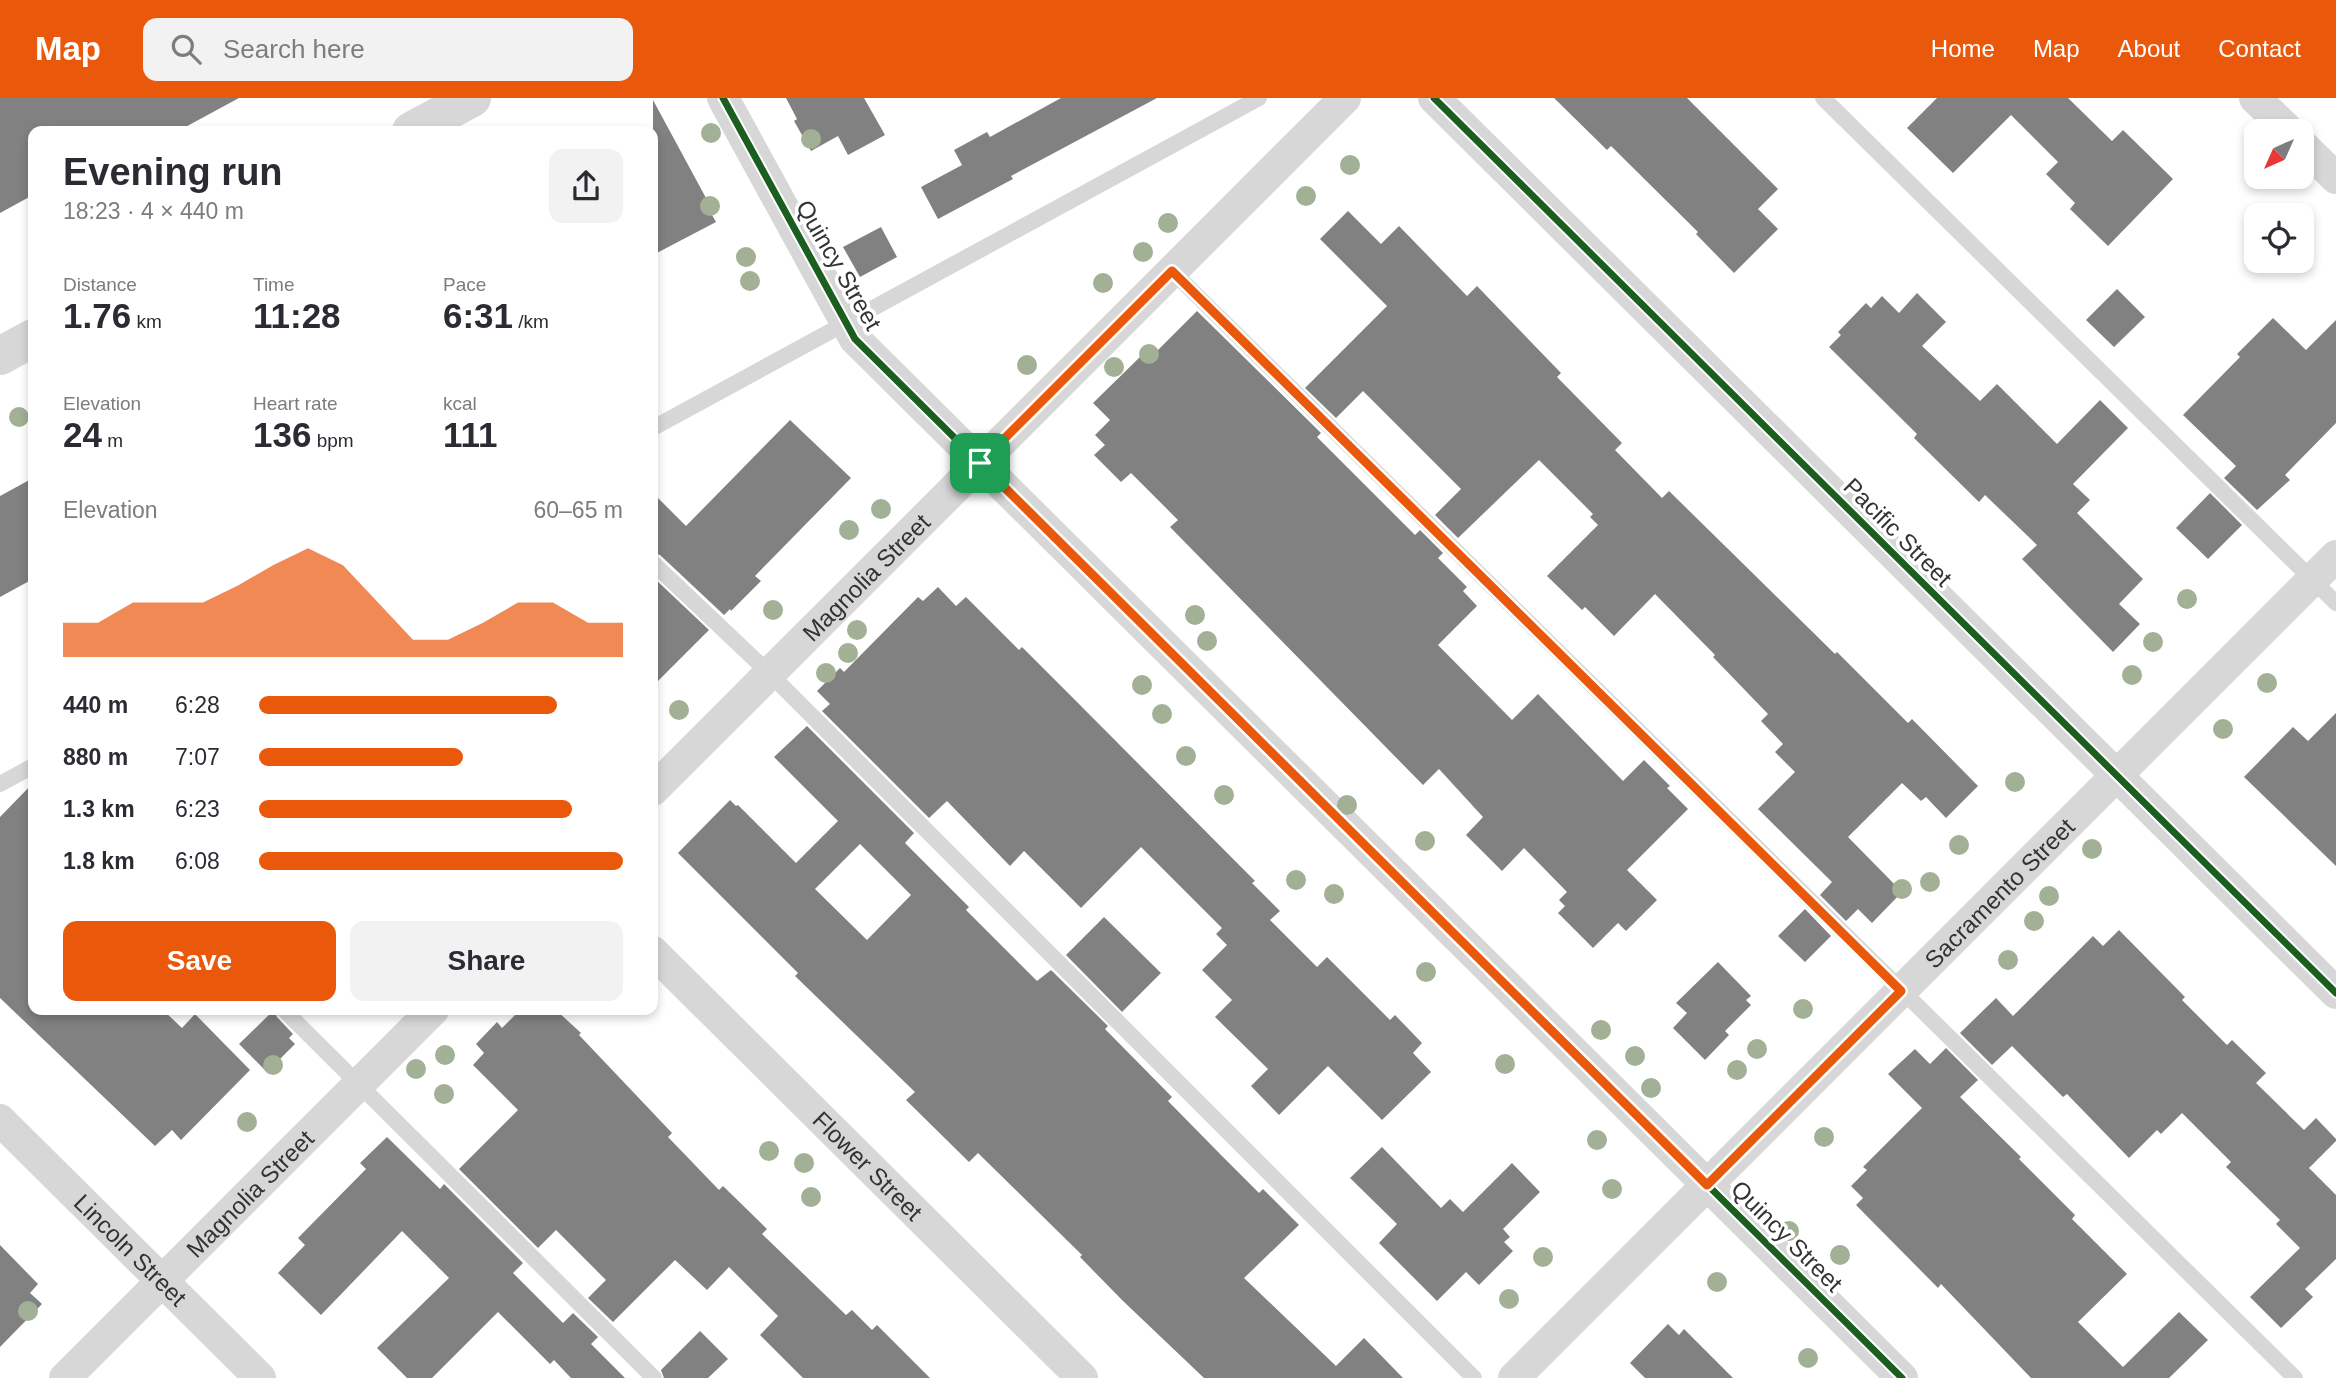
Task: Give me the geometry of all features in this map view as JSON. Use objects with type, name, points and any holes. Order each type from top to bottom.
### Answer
[{"type":"street","points":[[420,126],[472,98]]},
{"type":"street","name":"Quincy Street","points":[[723,98],[856,339],[1902,1378]]},
{"type":"street","name":"Magnolia Street","points":[[658,785],[1345,98]]},
{"type":"street","name":"Pacific Street","points":[[1434,98],[2336,993]]},
{"type":"street","points":[[2255,98],[2277,119]]},
{"type":"street","points":[[2314,157],[2336,178]]},
{"type":"street","points":[[0,356],[28,341]]},
{"type":"street","name":"Sacramento Street","points":[[1514,1378],[2336,556]]},
{"type":"street","name":"Flower Street","points":[[658,958],[1082,1378]]},
{"type":"street","name":"Magnolia Street","points":[[65,1378],[428,1015]]},
{"type":"street","name":"Lincoln Street","points":[[0,1120],[260,1378]]},
{"type":"lane","points":[[658,425],[1259,98]]},
{"type":"lane","points":[[1823,98],[2336,603]]},
{"type":"lane","points":[[1172,271],[2295,1378]]},
{"type":"lane","points":[[658,568],[769,673],[1474,1378]]},
{"type":"lane","points":[[0,784],[28,769]]},
{"type":"lane","points":[[289,1015],[654,1378]]},
{"type":"building","points":[[0,98],[239,98],[187,126],[28,126],[28,198],[0,213]]},
{"type":"building","points":[[786,98],[864,98],[885,135],[848,155],[838,136],[811,151],[794,121],[797,119]]},
{"type":"building","points":[[1061,98],[1157,98],[1011,176],[1013,179],[938,219],[921,187],[962,165],[954,150],[987,132],[990,137]]},
{"type":"building","points":[[1554,98],[1687,98],[1778,189],[1758,209],[1778,229],[1734,273],[1696,234],[1698,232],[1611,146],[1607,150]]},
{"type":"building","points":[[1937,98],[2068,98],[2112,141],[2123,130],[2173,179],[2108,246],[2070,209],[2075,203],[2046,174],[2058,162],[2011,115],[1953,173],[1907,128]]},
{"type":"building","points":[[653,100],[706,198],[703,199],[716,222],[658,252],[658,126],[653,126]]},
{"type":"building","points":[[1348,211],[1381,244],[1399,226],[1467,296],[1477,286],[1561,373],[1557,377],[1622,443],[1615,450],[1662,498],[1669,491],[1835,654],[1837,652],[1908,723],[1912,719],[1978,786],[1946,818],[1926,797],[1921,801],[1902,783],[1848,837],[1902,892],[1872,923],[1858,909],[1846,921],[1820,895],[1832,882],[1758,809],[1795,772],[1775,752],[1783,744],[1761,721],[1768,714],[1713,657],[1715,655],[1655,594],[1614,636],[1585,607],[1582,610],[1547,576],[1598,525],[1590,517],[1593,514],[1539,460],[1458,538],[1435,515],[1461,489],[1363,391],[1336,418],[1305,388],[1387,306],[1320,239]]},
{"type":"building","points":[[881,227],[897,257],[860,277],[843,247]]},
{"type":"building","points":[[2117,289],[2145,317],[2114,347],[2086,320]]},
{"type":"building","points":[[1917,293],[1946,322],[1922,346],[1980,401],[1997,384],[2057,444],[2100,400],[2128,428],[2073,484],[2090,500],[2077,513],[2143,579],[2119,604],[2140,624],[2113,652],[2022,559],[2037,545],[1985,495],[1979,502],[1914,438],[1917,434],[1829,347],[1841,335],[1838,332],[1866,303],[1871,308],[1882,296],[1899,313]]},
{"type":"building","points":[[1197,311],[1321,433],[1317,437],[1415,535],[1420,530],[1443,553],[1438,558],[1467,587],[1463,591],[1477,606],[1438,645],[1512,720],[1538,694],[1623,781],[1644,760],[1688,809],[1627,870],[1657,900],[1626,931],[1618,923],[1593,948],[1558,913],[1565,906],[1559,900],[1567,892],[1524,848],[1502,871],[1466,835],[1483,817],[1439,769],[1423,785],[1170,527],[1178,520],[1131,473],[1121,482],[1094,455],[1105,445],[1095,435],[1110,420],[1093,403],[1141,356],[1146,362]]},
{"type":"building","points":[[2273,318],[2306,350],[2336,320],[2336,423],[2285,475],[2290,480],[2257,510],[2224,478],[2236,466],[2183,415],[2240,357],[2237,354]]},
{"type":"building","points":[[790,420],[851,478],[755,576],[761,581],[724,615],[658,554],[658,498],[686,526]]},
{"type":"building","points":[[28,481],[28,582],[0,597],[0,496]]},
{"type":"building","points":[[2210,493],[2242,525],[2208,559],[2176,528]]},
{"type":"building","points":[[658,582],[709,630],[658,681]]},
{"type":"building","points":[[938,587],[956,606],[966,597],[1019,650],[1022,647],[1079,704],[1255,881],[1252,883],[1280,911],[1270,920],[1317,967],[1327,957],[1390,1020],[1395,1015],[1422,1043],[1413,1053],[1431,1072],[1382,1120],[1328,1066],[1279,1115],[1251,1086],[1268,1069],[1215,1017],[1232,1000],[1202,970],[1227,945],[1216,934],[1222,928],[1141,847],[1081,908],[1024,851],[1010,866],[947,801],[929,818],[822,711],[830,704],[817,691],[840,668],[844,672],[918,597],[923,601]]},
{"type":"building","points":[[2336,713],[2336,866],[2244,777],[2293,727],[2308,741]]},
{"type":"building","points":[[807,726],[914,833],[905,843],[969,907],[966,910],[1037,981],[1051,970],[1108,1026],[1105,1029],[1172,1097],[1168,1101],[1259,1193],[1263,1189],[1299,1225],[1244,1278],[1336,1366],[1364,1338],[1403,1378],[1204,1378],[1122,1300],[1080,1257],[1082,1255],[978,1153],[969,1162],[906,1100],[915,1092],[795,976],[798,973],[678,853],[730,800],[796,863],[838,821],[774,757]],"holes":[[[860,844],[911,895],[867,940],[815,889]]]},
{"type":"building","points":[[28,788],[28,1015],[168,1015],[182,1028],[196,1015],[250,1070],[181,1140],[172,1130],[155,1146],[0,998],[0,817]]},
{"type":"building","points":[[1805,909],[1831,936],[1805,962],[1778,936]]},
{"type":"building","points":[[1104,917],[1161,973],[1122,1012],[1066,955]]},
{"type":"building","points":[[2119,930],[2185,997],[2182,1000],[2227,1045],[2232,1040],[2266,1073],[2256,1083],[2304,1130],[2316,1118],[2336,1139],[2309,1168],[2336,1195],[2336,1259],[2305,1289],[2313,1297],[2281,1328],[2250,1297],[2300,1248],[2276,1224],[2280,1220],[2226,1167],[2231,1162],[2182,1113],[2161,1134],[2157,1130],[2129,1158],[2067,1094],[2063,1097],[2012,1046],[1992,1065],[1960,1033],[1996,998],[2013,1016],[2093,936],[2103,946]]},
{"type":"building","points":[[1718,962],[1751,996],[1746,1000],[1751,1005],[1725,1031],[1729,1035],[1705,1060],[1673,1028],[1687,1013],[1676,1003]]},
{"type":"building","points":[[269,1015],[276,1015],[293,1034],[289,1038],[295,1044],[267,1072],[239,1044]]},
{"type":"building","points":[[515,1015],[561,1015],[672,1133],[668,1137],[719,1190],[723,1186],[767,1229],[762,1234],[846,1315],[852,1310],[872,1330],[877,1325],[930,1378],[803,1378],[760,1335],[778,1316],[729,1267],[707,1290],[675,1260],[613,1322],[588,1298],[606,1280],[556,1230],[538,1248],[459,1169],[518,1110],[473,1065],[484,1053],[476,1044],[497,1022],[502,1028]]},
{"type":"building","points":[[1946,1048],[1978,1080],[1960,1097],[2021,1157],[2019,1159],[2075,1215],[2072,1219],[2127,1274],[2078,1322],[2123,1367],[2179,1312],[2208,1340],[2169,1378],[2031,1378],[1941,1284],[1938,1288],[1856,1205],[1863,1198],[1851,1186],[1867,1170],[1863,1167],[1922,1108],[1888,1074],[1915,1049],[1930,1064]]},
{"type":"building","points":[[387,1137],[440,1189],[444,1184],[523,1263],[513,1273],[563,1323],[573,1313],[598,1337],[591,1344],[625,1378],[571,1378],[554,1360],[550,1364],[498,1312],[432,1378],[407,1378],[377,1348],[449,1278],[402,1231],[321,1315],[278,1273],[305,1245],[298,1238],[366,1169],[360,1163]]},
{"type":"building","points":[[1382,1147],[1441,1208],[1450,1199],[1463,1212],[1512,1163],[1540,1192],[1503,1229],[1510,1237],[1504,1242],[1513,1251],[1479,1285],[1466,1272],[1437,1301],[1379,1243],[1397,1224],[1350,1178]]},
{"type":"building","points":[[0,1245],[38,1284],[30,1293],[42,1304],[0,1347]]},
{"type":"building","points":[[1668,1324],[1679,1335],[1684,1329],[1733,1378],[1645,1378],[1630,1363]]},
{"type":"building","points":[[700,1331],[728,1359],[708,1378],[664,1378],[661,1370]]},
{"type":"cycle path","points":[[723,98],[855,339],[1902,1378]]},
{"type":"cycle path","points":[[1434,98],[2336,993]]},
{"type":"route","points":[[1172,271],[1901,991],[1707,1185],[980,463],[1172,271]]}]
